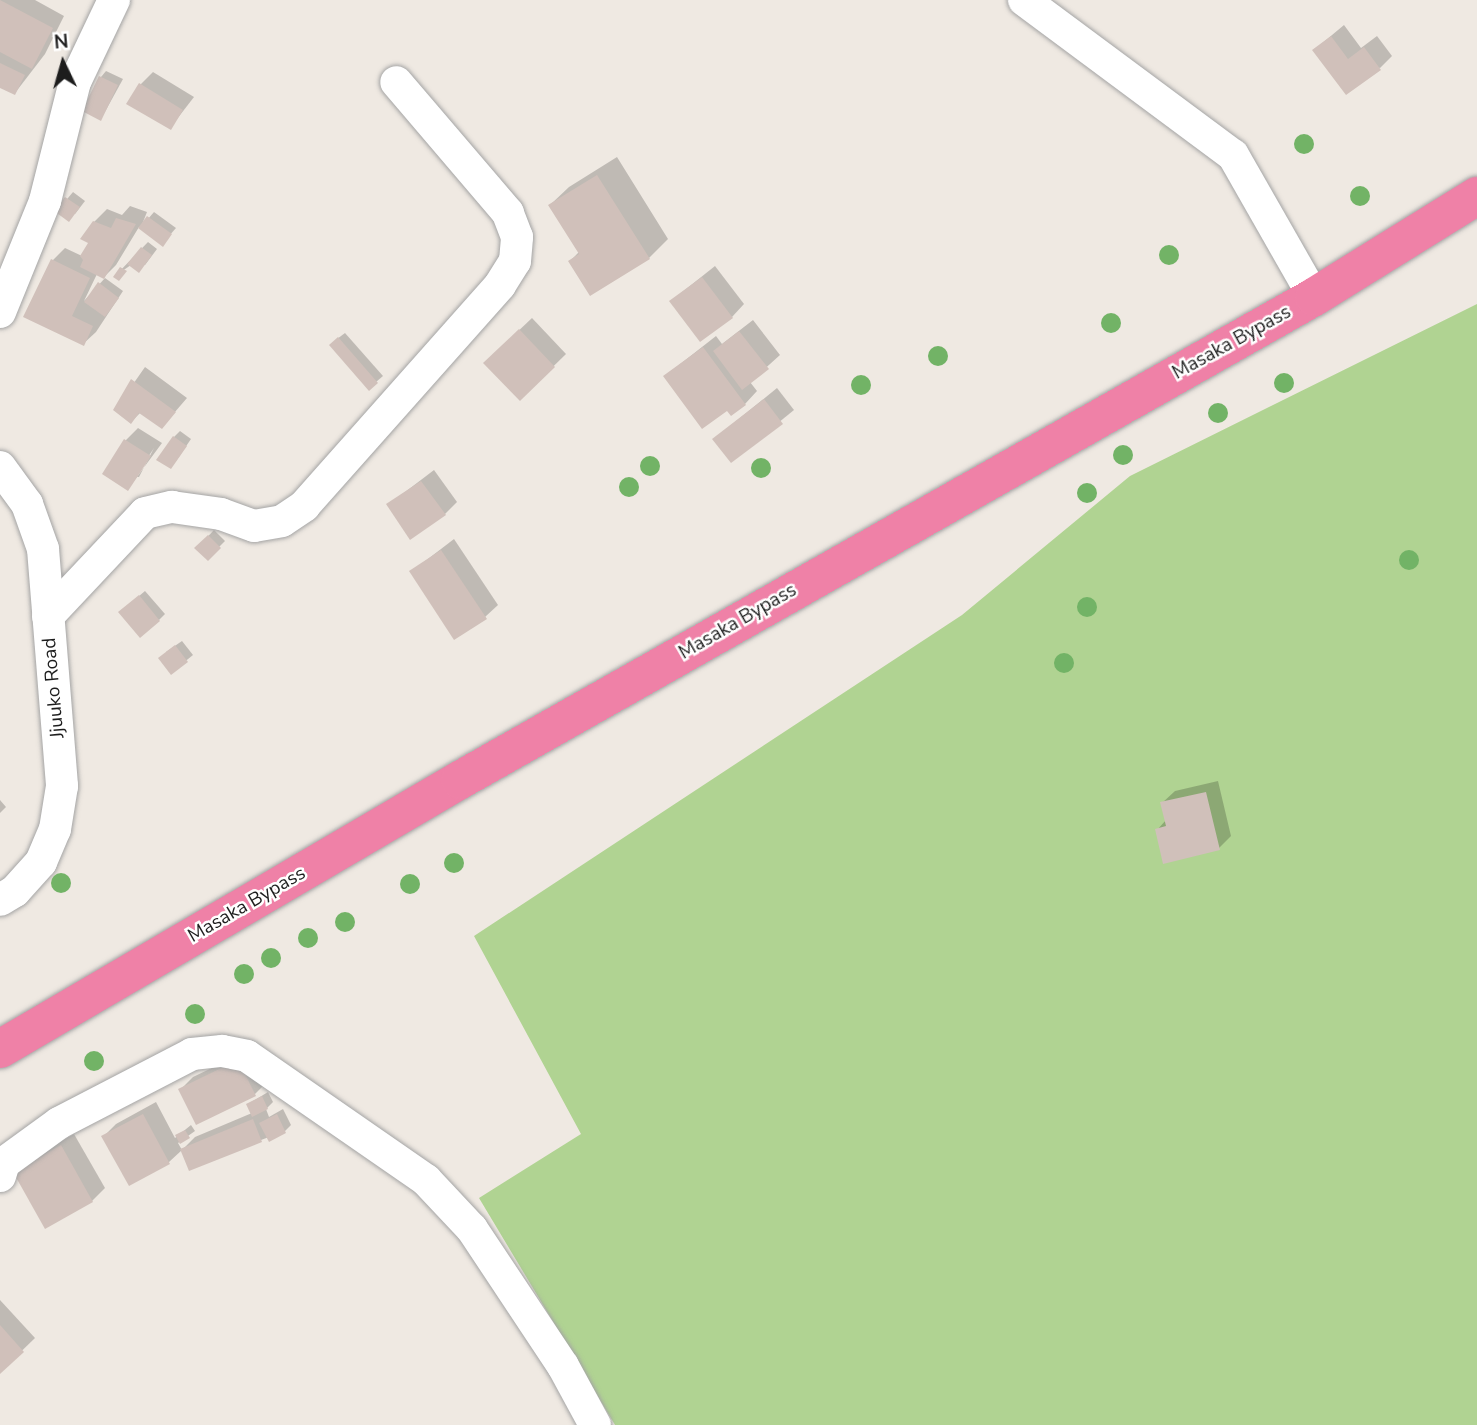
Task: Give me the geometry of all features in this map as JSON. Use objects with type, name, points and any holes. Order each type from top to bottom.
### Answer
[{"type":"highway","name":"Masaka Bypass","points":[[0,1049],[460,780],[1314,297],[1477,196]]},
{"type":"street","points":[[0,312],[45,201],[75,82],[114,0]]},
{"type":"street","points":[[1024,0],[1233,155],[1314,297]]},
{"type":"street","points":[[48,616],[145,513],[172,507],[221,514],[254,526],[282,522],[304,506],[500,285],[515,261],[517,237],[508,213],[396,82]]},
{"type":"street","name":"Jjuuko Road","points":[[0,467],[27,504],[43,549],[62,786],[55,829],[41,862],[15,891],[0,900]]},
{"type":"street","points":[[0,1176],[4,1163],[59,1123],[192,1054],[222,1051],[247,1056],[356,1128],[426,1180],[471,1229],[563,1366],[595,1425]]},
{"type":"green space","points":[[1477,304],[1477,1425],[615,1425],[479,1198],[581,1134],[474,936],[962,615],[1130,476]]},
{"type":"building","points":[[0,0],[53,28],[32,69],[0,52]]},
{"type":"building","points":[[1331,36],[1348,59],[1364,47],[1381,70],[1346,95],[1312,50]]},
{"type":"building","points":[[0,63],[25,75],[15,95],[0,88]]},
{"type":"building","points":[[99,76],[118,85],[101,121],[82,111]]},
{"type":"building","points":[[139,83],[183,110],[171,130],[126,104]]},
{"type":"building","points":[[597,175],[650,259],[590,296],[568,261],[579,254],[548,205]]},
{"type":"building","points":[[65,197],[80,207],[69,222],[54,211]]},
{"type":"building","points":[[147,216],[172,234],[163,247],[138,228]]},
{"type":"building","points":[[116,218],[136,224],[104,279],[80,267],[83,260],[80,256],[88,243],[80,239],[93,221],[111,228]]},
{"type":"building","points":[[141,247],[152,255],[139,273],[127,264]]},
{"type":"building","points":[[51,259],[90,278],[72,316],[93,326],[84,346],[23,317]]},
{"type":"building","points":[[120,267],[127,271],[119,281],[113,277]]},
{"type":"building","points":[[702,277],[733,318],[700,342],[669,301]]},
{"type":"building","points":[[98,282],[119,298],[105,317],[84,302]]},
{"type":"building","points":[[519,329],[555,367],[520,401],[483,363]]},
{"type":"building","points":[[739,331],[769,369],[742,390],[713,351]]},
{"type":"building","points":[[338,337],[378,383],[369,391],[329,345]]},
{"type":"building","points":[[703,347],[746,405],[731,416],[727,411],[702,429],[663,376]]},
{"type":"building","points":[[131,379],[176,412],[162,429],[139,413],[131,424],[113,410]]},
{"type":"building","points":[[764,399],[783,424],[731,463],[712,439]]},
{"type":"building","points":[[173,436],[187,446],[171,469],[156,460]]},
{"type":"building","points":[[124,439],[151,456],[128,491],[102,474]]},
{"type":"building","points":[[421,481],[446,515],[410,540],[386,504]]},
{"type":"building","points":[[208,535],[221,548],[208,561],[194,548]]},
{"type":"building","points":[[441,550],[487,619],[454,640],[409,571]]},
{"type":"building","points":[[139,595],[160,621],[140,638],[118,612]]},
{"type":"building","points":[[175,645],[188,662],[171,675],[158,658]]},
{"type":"building","points":[[1206,792],[1220,850],[1163,864],[1155,829],[1166,826],[1160,802]]},
{"type":"building","points":[[238,1060],[256,1096],[196,1125],[178,1089]]},
{"type":"building","points":[[262,1096],[268,1109],[252,1117],[246,1104]]},
{"type":"building","points":[[143,1114],[170,1164],[129,1186],[101,1136]]},
{"type":"building","points":[[277,1114],[286,1133],[269,1142],[259,1123]]},
{"type":"building","points":[[253,1119],[262,1142],[189,1171],[180,1149]]},
{"type":"building","points":[[185,1130],[190,1138],[180,1144],[175,1135]]},
{"type":"building","points":[[61,1145],[93,1202],[45,1229],[13,1172]]},
{"type":"building","points":[[0,1325],[24,1352],[0,1374]]}]
